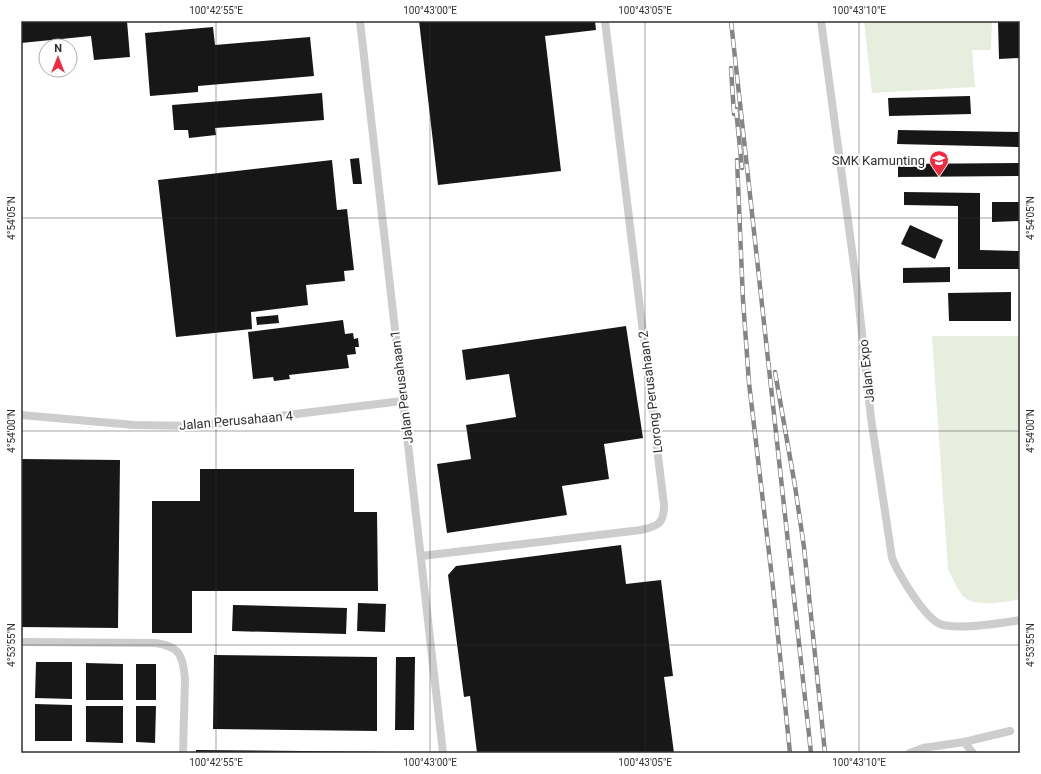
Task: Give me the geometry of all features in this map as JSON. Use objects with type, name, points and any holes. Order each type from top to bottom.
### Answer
[{"type":"street","name":"Jalan Perusahaan 1","points":[[360,21],[443,753]]},
{"type":"street","name":"Lorong Perusahaan 2","points":[[421,556],[641,530],[658,525],[664,514],[605,21]]},
{"type":"street","name":"Jalan Expo","points":[[821,21],[857,287],[871,418],[892,558],[899,574],[929,617],[941,624],[956,627],[1020,620]]},
{"type":"street","name":"Jalan Perusahaan 4","points":[[21,416],[134,425],[198,426],[402,401]]},
{"type":"street","points":[[21,642],[155,643],[167,645],[176,650],[181,657],[185,679],[183,753]]},
{"type":"street","points":[[910,753],[923,748],[964,742],[1010,731]]},
{"type":"street","points":[[964,742],[973,753]]},
{"type":"green space","points":[[864,21],[992,21],[991,50],[972,50],[975,87],[872,93]]},
{"type":"green space","points":[[932,336],[1020,336],[1020,599],[990,603],[968,600],[959,590],[948,569]]},
{"type":"building","points":[[21,21],[127,21],[130,57],[94,60],[91,36],[71,38],[38,38],[38,41],[21,43]]},
{"type":"building","points":[[419,21],[595,21],[596,30],[545,36],[561,171],[438,185]]},
{"type":"building","points":[[998,21],[1020,21],[1020,58],[999,59]]},
{"type":"building","points":[[213,27],[215,45],[310,37],[314,76],[198,86],[198,92],[150,96],[145,33]]},
{"type":"building","points":[[322,93],[324,120],[215,128],[216,135],[189,138],[188,130],[174,130],[172,105]]},
{"type":"building","points":[[970,96],[971,114],[889,116],[888,98]]},
{"type":"building","points":[[898,130],[1020,132],[1020,147],[897,144]]},
{"type":"building","points":[[359,158],[362,184],[353,184],[350,159]]},
{"type":"building","points":[[332,160],[337,210],[347,209],[354,270],[344,271],[345,281],[306,285],[308,305],[251,312],[252,329],[176,337],[158,180]]},
{"type":"building","points":[[1020,163],[1020,176],[898,177],[898,164]]},
{"type":"building","points":[[904,192],[980,193],[980,250],[1020,251],[1020,269],[958,269],[958,206],[904,205]]},
{"type":"building","points":[[992,202],[1020,202],[1020,221],[992,222]]},
{"type":"building","points":[[910,225],[943,240],[935,259],[901,244]]},
{"type":"building","points":[[950,267],[950,282],[903,283],[903,268]]},
{"type":"building","points":[[1011,292],[1011,321],[949,321],[948,293]]},
{"type":"building","points":[[278,315],[279,323],[257,325],[256,317]]},
{"type":"building","points":[[343,320],[345,334],[353,333],[354,339],[358,338],[359,347],[355,347],[356,354],[347,355],[349,368],[289,375],[290,379],[274,381],[273,377],[253,379],[248,332]]},
{"type":"building","points":[[626,326],[643,438],[604,444],[609,479],[562,486],[567,515],[447,533],[437,464],[471,459],[466,425],[516,417],[509,374],[466,380],[462,350]]},
{"type":"building","points":[[21,459],[120,460],[118,628],[21,627]]},
{"type":"building","points":[[200,469],[354,469],[354,512],[377,512],[378,591],[192,591],[192,633],[152,633],[152,501],[200,501]]},
{"type":"building","points":[[621,545],[626,584],[661,580],[673,676],[664,677],[674,753],[477,753],[470,696],[464,697],[448,575],[456,566]]},
{"type":"building","points":[[358,603],[386,604],[385,632],[357,631]]},
{"type":"building","points":[[233,605],[347,608],[346,634],[232,631]]},
{"type":"building","points":[[214,655],[377,657],[377,731],[213,729]]},
{"type":"building","points":[[396,657],[415,657],[414,730],[395,730]]},
{"type":"building","points":[[36,662],[72,662],[72,699],[35,698]]},
{"type":"building","points":[[86,663],[123,664],[123,700],[86,700]]},
{"type":"building","points":[[136,664],[156,664],[156,700],[136,700]]},
{"type":"building","points":[[35,704],[72,705],[72,741],[35,741]]},
{"type":"building","points":[[86,706],[123,706],[123,743],[86,742]]},
{"type":"building","points":[[136,706],[156,706],[155,743],[136,742]]},
{"type":"building","points":[[196,750],[401,752],[401,753],[196,753]]},
{"type":"railway","points":[[731,21],[811,753]]},
{"type":"railway","points":[[731,68],[734,114]]},
{"type":"railway","points":[[736,109],[742,168]]},
{"type":"railway","points":[[737,160],[743,300],[749,383],[772,578],[790,753]]},
{"type":"railway","points":[[775,372],[804,547],[825,753]]},
{"type":"place","name":"SMK Kamunting","points":[[939,177]]}]
